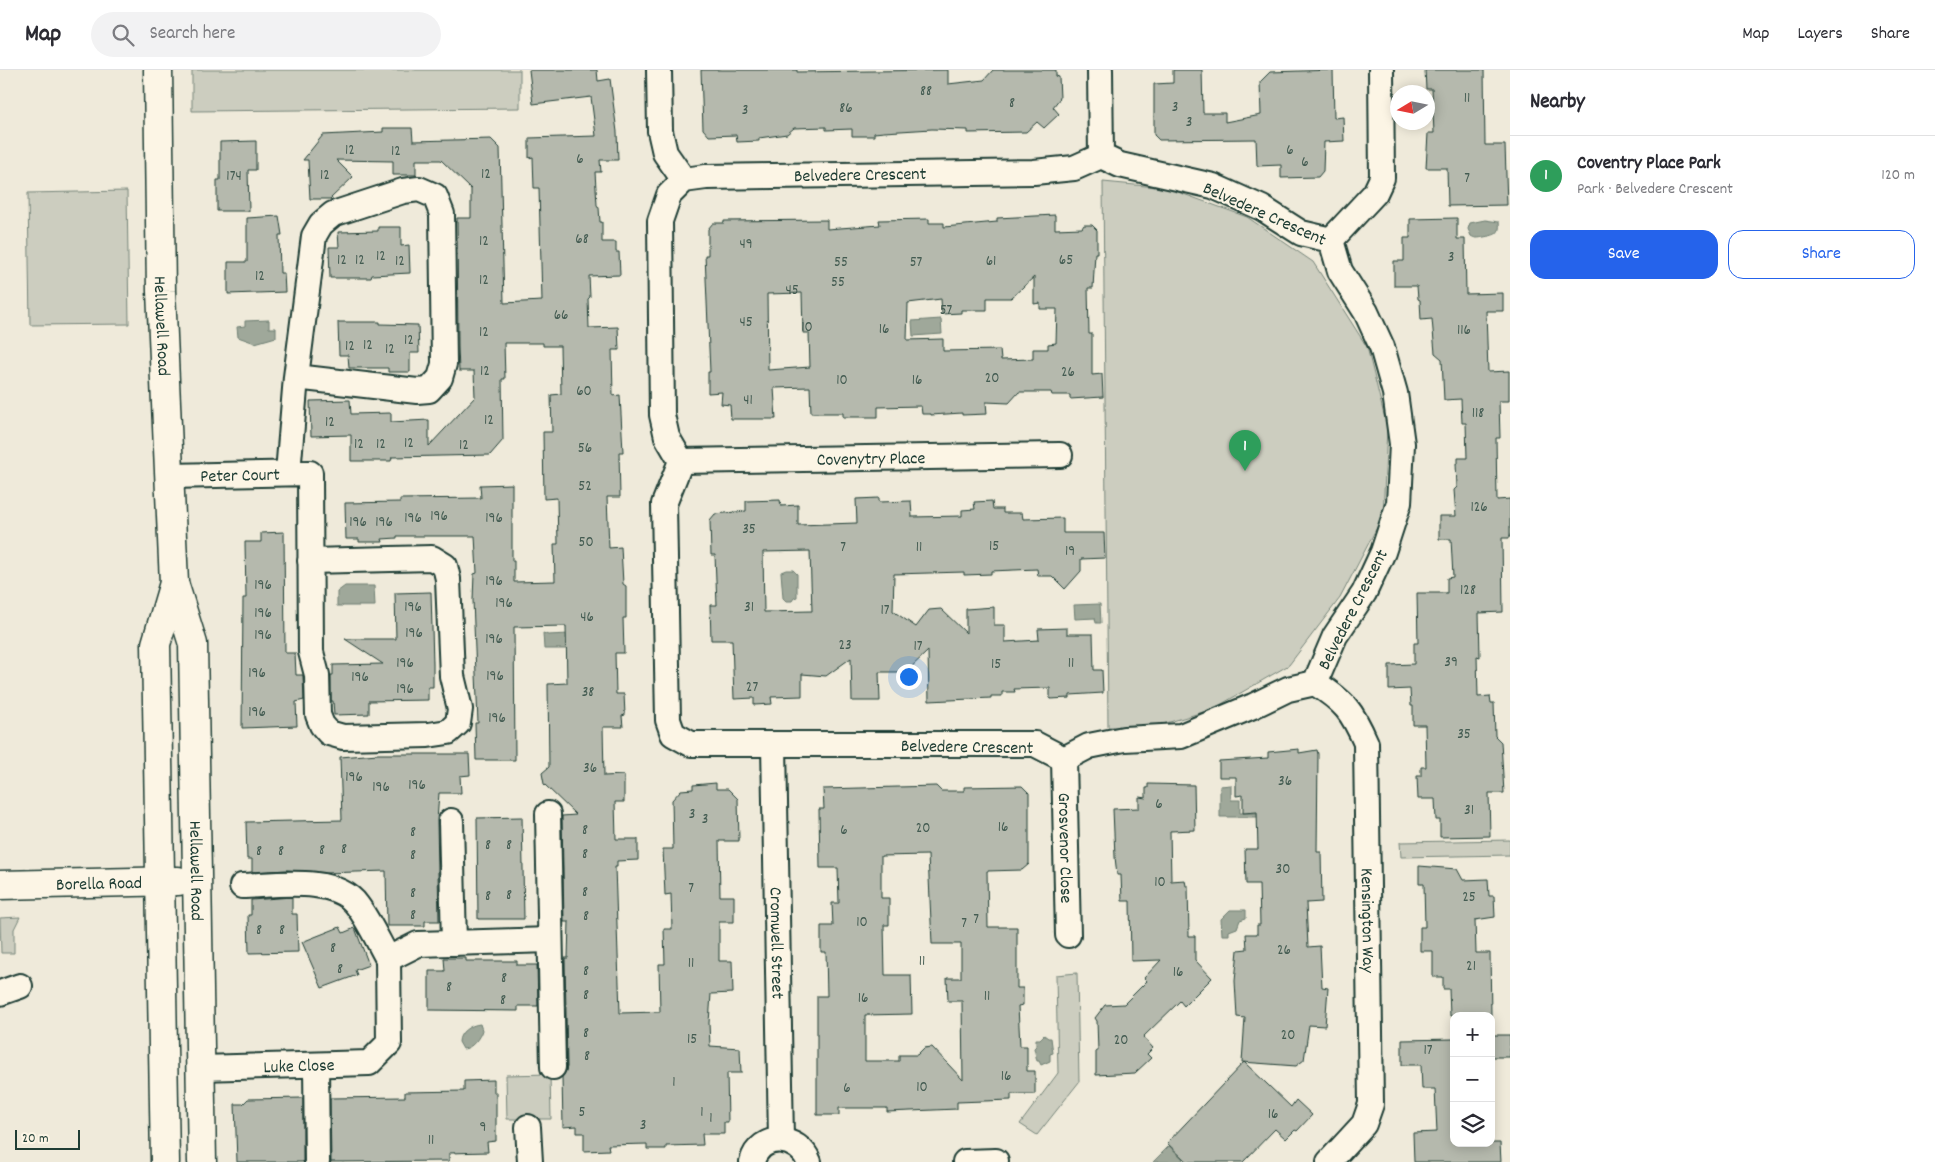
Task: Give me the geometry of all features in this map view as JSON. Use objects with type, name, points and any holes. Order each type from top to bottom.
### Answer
[{"type":"street","name":"Hellawell Road","points":[[158,70],[161,291],[174,583],[193,644],[202,1162]]},
{"type":"street","points":[[660,70],[660,131],[665,152],[684,180],[669,194],[660,221],[662,415],[667,437],[681,461]]},
{"type":"street","points":[[1100,70],[1101,156]]},
{"type":"street","points":[[1331,240],[1375,194],[1382,178],[1381,70]]},
{"type":"street","name":"Belvedere Crescent","points":[[681,461],[664,504],[668,720],[673,734],[692,744],[1035,744],[1064,760],[1089,746],[1124,739],[1181,736],[1288,689],[1315,683],[1335,636],[1364,593],[1383,552],[1399,503],[1402,444],[1395,393],[1382,347],[1366,312],[1340,271],[1331,240],[1301,233],[1262,208],[1213,186],[1120,165],[1101,156],[1074,168],[1034,172],[706,177],[684,180]]},
{"type":"street","points":[[296,376],[417,391],[429,390],[440,378],[444,364],[442,214],[435,196],[420,189],[403,191],[333,214],[321,224],[314,236],[296,376],[299,473],[310,561],[311,652],[317,675],[318,715],[322,725],[329,733],[343,737],[428,735],[448,732],[458,723],[460,709],[452,676],[446,566],[432,558],[310,561]]},
{"type":"street","name":"Covenytry Place","points":[[681,461],[1060,455]]},
{"type":"street","name":"Peter Court","points":[[170,476],[299,473]]},
{"type":"street","name":"Hellawell Road","points":[[165,1162],[156,644],[174,583]]},
{"type":"street","name":"Kensington Way","points":[[1315,683],[1337,697],[1355,718],[1366,743],[1371,1104],[1364,1124],[1329,1162]]},
{"type":"street","name":"Cromwell Street","points":[[774,745],[781,1140]]},
{"type":"street","name":"Grosvenor Close","points":[[1064,760],[1068,935]]},
{"type":"street","points":[[548,814],[553,1067]]},
{"type":"street","points":[[451,821],[454,943]]},
{"type":"street","name":"Borella Road","points":[[0,884],[197,881]]},
{"type":"street","points":[[242,886],[318,884],[338,890],[356,903],[388,959],[418,944],[550,940]]},
{"type":"street","name":"Luke Close","points":[[201,1068],[369,1063],[389,1043],[388,959]]},
{"type":"street","points":[[316,1065],[317,1162]]},
{"type":"street","points":[[528,1127],[530,1162]]},
{"type":"street","points":[[752,1162],[758,1151],[765,1145],[781,1140],[798,1146],[805,1152],[810,1162]]},
{"type":"street","points":[[965,1162],[996,1161]]},
{"type":"shaded area","points":[[192,70],[520,70],[520,108],[192,111]]},
{"type":"shaded area","points":[[1103,182],[1167,188],[1247,217],[1313,262],[1367,347],[1387,427],[1383,516],[1340,598],[1289,665],[1213,709],[1153,727],[1108,727]]},
{"type":"shaded area","points":[[127,191],[129,324],[30,325],[28,193]]},
{"type":"shaded area","points":[[1485,220],[1499,222],[1498,232],[1494,235],[1480,238],[1471,236],[1468,229],[1470,223]]},
{"type":"shaded area","points":[[941,319],[942,334],[913,336],[912,321]]},
{"type":"shaded area","points":[[269,320],[269,328],[276,328],[276,337],[255,343],[238,337],[237,327],[245,326],[245,321]]},
{"type":"shaded area","points":[[793,570],[797,574],[797,597],[792,601],[786,601],[783,598],[781,572]]},
{"type":"shaded area","points":[[345,586],[374,586],[375,606],[337,606],[337,592]]},
{"type":"shaded area","points":[[1100,604],[1101,623],[1096,623],[1095,618],[1075,619],[1074,605]]},
{"type":"shaded area","points":[[543,633],[548,635],[569,634],[577,649],[544,649]]},
{"type":"shaded area","points":[[1231,785],[1231,800],[1240,800],[1240,813],[1258,813],[1258,817],[1220,817],[1220,786]]},
{"type":"shaded area","points":[[1510,840],[1510,855],[1401,857],[1400,842]]},
{"type":"shaded area","points":[[1230,910],[1246,910],[1246,918],[1240,920],[1237,928],[1229,931],[1229,935],[1222,935],[1221,919]]},
{"type":"shaded area","points":[[20,917],[14,929],[14,953],[1,953],[0,918]]},
{"type":"shaded area","points":[[1077,973],[1079,1082],[1037,1135],[1020,1124],[1058,1073],[1056,975]]},
{"type":"shaded area","points":[[480,1024],[482,1030],[477,1040],[466,1049],[463,1049],[459,1038],[463,1032],[469,1027]]},
{"type":"shaded area","points":[[1044,1035],[1051,1038],[1053,1053],[1050,1054],[1050,1061],[1041,1065],[1037,1061],[1034,1048],[1036,1046],[1036,1039],[1040,1039]]},
{"type":"shaded area","points":[[550,1074],[551,1119],[507,1119],[506,1075]]},
{"type":"shaded area","points":[[1169,1146],[1183,1159],[1180,1162],[1153,1162]]},
{"type":"building","points":[[529,70],[597,70],[598,81],[610,79],[617,132],[618,160],[600,160],[601,172],[595,172],[597,205],[600,222],[602,222],[602,242],[616,242],[616,252],[619,252],[620,275],[589,276],[590,297],[588,299],[589,328],[618,327],[619,350],[612,350],[613,396],[620,395],[623,452],[619,452],[620,497],[607,497],[609,548],[621,547],[623,584],[626,586],[626,618],[623,618],[624,653],[615,653],[616,694],[624,694],[625,715],[622,716],[623,727],[603,727],[604,776],[624,775],[624,802],[615,802],[616,839],[638,839],[638,860],[617,861],[617,867],[615,867],[620,1013],[660,1012],[659,964],[665,964],[664,929],[672,929],[671,894],[665,895],[663,849],[673,849],[672,800],[681,790],[693,789],[693,785],[716,783],[716,789],[728,789],[738,799],[739,841],[719,841],[720,896],[734,896],[734,922],[719,922],[719,961],[732,961],[733,993],[711,994],[709,1023],[710,1046],[740,1048],[741,1073],[727,1073],[728,1122],[724,1122],[724,1134],[702,1134],[703,1145],[666,1146],[666,1149],[647,1149],[647,1144],[608,1145],[609,1150],[584,1151],[584,1133],[577,1133],[577,1126],[563,1127],[562,1077],[567,1067],[565,958],[568,958],[569,922],[564,922],[562,816],[576,815],[544,784],[542,773],[549,767],[548,684],[567,683],[566,626],[514,627],[515,760],[476,760],[475,723],[478,723],[473,600],[474,574],[477,573],[475,536],[397,536],[397,538],[382,539],[383,542],[359,542],[359,539],[346,539],[345,503],[400,502],[400,499],[481,498],[480,485],[512,484],[512,561],[514,561],[514,582],[555,581],[554,544],[558,544],[557,498],[544,499],[543,432],[552,432],[551,395],[561,394],[560,346],[543,346],[543,343],[504,343],[505,379],[502,379],[503,440],[490,455],[392,457],[391,461],[351,461],[351,435],[311,436],[310,401],[350,400],[351,414],[391,413],[391,422],[429,420],[429,446],[475,397],[474,371],[459,371],[458,347],[457,218],[471,218],[471,189],[441,160],[416,160],[416,175],[393,175],[393,161],[336,160],[353,177],[330,199],[310,199],[308,160],[303,160],[323,135],[383,132],[383,128],[412,128],[413,141],[491,139],[500,148],[504,303],[542,301],[539,188],[534,188],[533,157],[529,158],[529,138],[596,136],[591,97],[533,104]]},
{"type":"building","points":[[701,70],[797,70],[797,72],[948,70],[948,84],[984,80],[993,70],[1056,70],[1056,76],[1059,77],[1060,98],[1053,107],[1059,114],[1044,128],[1037,122],[1026,132],[968,133],[968,130],[932,129],[874,133],[874,136],[852,136],[852,129],[826,130],[826,127],[794,128],[787,134],[759,138],[759,141],[737,142],[736,135],[709,136],[703,129]]},
{"type":"building","points":[[1173,70],[1202,70],[1203,113],[1225,113],[1225,122],[1261,115],[1260,82],[1270,72],[1333,70],[1334,118],[1343,117],[1344,141],[1324,142],[1323,171],[1318,177],[1281,178],[1281,165],[1257,166],[1256,139],[1159,140],[1154,135],[1154,84],[1173,83]]},
{"type":"building","points":[[1425,70],[1484,70],[1485,145],[1505,145],[1507,205],[1448,206],[1447,168],[1426,168],[1428,133],[1434,133],[1435,130],[1435,85],[1426,85]]},
{"type":"building","points":[[256,141],[256,170],[248,170],[249,211],[217,211],[217,180],[220,180],[220,142]]},
{"type":"building","points":[[1055,215],[1055,229],[1082,228],[1084,225],[1092,225],[1097,230],[1097,253],[1095,253],[1093,288],[1088,288],[1089,334],[1092,334],[1092,375],[1102,374],[1103,397],[1070,399],[1070,395],[1052,395],[1051,392],[1019,392],[1009,403],[986,402],[987,414],[922,414],[921,406],[878,407],[878,417],[843,417],[843,413],[811,413],[810,387],[774,388],[776,419],[731,419],[730,405],[721,404],[722,392],[708,393],[708,372],[710,372],[705,255],[708,255],[708,229],[713,223],[724,223],[724,221],[827,220],[827,229],[880,225],[879,220],[929,219],[929,223],[944,223],[944,227],[997,222],[997,218]],"holes":[[[1034,277],[1034,304],[1040,303],[1040,309],[1057,309],[1056,343],[1048,344],[1048,349],[1033,349],[1033,359],[1001,360],[1000,350],[943,351],[943,339],[907,340],[908,303],[941,299],[942,314],[961,313],[961,310],[987,310],[987,298],[1011,298]],[[802,293],[803,333],[809,333],[810,367],[768,370],[767,294]]]},
{"type":"building","points":[[279,216],[282,235],[279,235],[280,273],[284,273],[285,292],[228,294],[228,262],[247,262],[247,218]]},
{"type":"building","points":[[1457,218],[1457,239],[1465,239],[1466,294],[1503,293],[1503,311],[1486,311],[1488,372],[1509,371],[1509,401],[1499,401],[1500,438],[1496,438],[1497,500],[1510,499],[1510,535],[1509,538],[1502,538],[1503,612],[1479,613],[1480,657],[1477,656],[1478,697],[1490,696],[1491,703],[1494,703],[1495,736],[1501,742],[1504,793],[1489,793],[1490,836],[1440,837],[1440,820],[1436,820],[1435,799],[1418,799],[1417,776],[1421,776],[1421,767],[1426,767],[1425,725],[1413,725],[1413,706],[1411,706],[1410,689],[1389,690],[1389,665],[1414,664],[1414,643],[1418,643],[1417,593],[1447,593],[1447,578],[1453,577],[1451,539],[1439,539],[1439,516],[1456,516],[1454,490],[1457,487],[1456,463],[1458,463],[1458,458],[1467,458],[1466,423],[1462,423],[1461,399],[1444,400],[1442,359],[1435,353],[1432,319],[1421,320],[1417,286],[1394,286],[1394,261],[1404,261],[1404,238],[1410,238],[1410,219]]},
{"type":"building","points":[[378,227],[401,227],[401,246],[409,245],[410,273],[372,275],[371,278],[330,278],[329,247],[339,247],[338,232],[378,231]]},
{"type":"building","points":[[338,322],[380,322],[380,324],[418,325],[419,353],[410,353],[410,372],[388,372],[388,368],[349,368],[348,355],[339,355]]},
{"type":"building","points":[[879,498],[879,502],[911,501],[912,517],[962,516],[962,510],[975,509],[974,502],[992,501],[993,509],[1003,509],[1003,513],[1022,513],[1023,519],[1063,518],[1063,533],[1104,533],[1105,558],[1081,559],[1081,571],[1065,589],[1052,576],[1038,576],[1037,569],[991,571],[991,574],[964,575],[964,572],[894,574],[893,611],[916,627],[929,610],[941,609],[966,633],[966,609],[994,607],[994,625],[1005,625],[1005,642],[1039,640],[1038,629],[1067,628],[1067,634],[1093,634],[1094,670],[1102,670],[1103,693],[1070,695],[1070,698],[1050,699],[1050,688],[1014,689],[1015,692],[1002,692],[1002,696],[991,696],[991,698],[929,701],[928,651],[906,672],[879,672],[880,701],[852,701],[851,658],[826,676],[802,674],[802,696],[771,697],[772,704],[754,705],[754,698],[734,699],[732,640],[711,640],[710,605],[717,605],[715,555],[711,555],[710,520],[715,514],[746,511],[746,501],[780,500],[781,506],[798,505],[798,525],[857,523],[856,499]],"holes":[[[810,551],[812,611],[764,612],[763,552]]]},
{"type":"building","points":[[284,532],[285,653],[295,653],[296,675],[303,675],[304,700],[296,702],[297,726],[242,728],[243,598],[246,598],[245,542],[261,542],[261,533]]},
{"type":"building","points":[[431,592],[433,687],[428,687],[428,700],[369,701],[369,714],[334,715],[333,701],[331,701],[333,665],[383,664],[345,639],[396,639],[395,593]]},
{"type":"building","points":[[1299,749],[1299,753],[1317,750],[1318,754],[1317,852],[1321,852],[1322,902],[1306,903],[1308,947],[1320,946],[1322,987],[1328,988],[1325,1026],[1309,1025],[1304,1060],[1296,1066],[1242,1062],[1245,1018],[1237,1017],[1235,981],[1238,950],[1247,949],[1246,934],[1257,934],[1257,925],[1260,925],[1259,884],[1246,884],[1245,849],[1258,849],[1257,812],[1243,813],[1243,795],[1236,796],[1236,777],[1219,777],[1219,761],[1268,758],[1268,752]]},
{"type":"building","points":[[378,754],[469,754],[470,775],[460,776],[461,793],[439,793],[437,821],[439,921],[425,921],[425,926],[387,926],[386,871],[325,873],[287,870],[252,872],[252,859],[247,859],[246,822],[342,820],[340,757]]},
{"type":"building","points":[[1148,784],[1194,785],[1195,830],[1170,831],[1171,881],[1185,880],[1186,886],[1188,886],[1189,936],[1195,936],[1195,960],[1212,978],[1184,1006],[1180,1001],[1143,1037],[1153,1048],[1147,1054],[1151,1058],[1135,1073],[1096,1075],[1096,1051],[1098,1051],[1097,1021],[1095,1018],[1105,1005],[1124,1004],[1147,981],[1144,978],[1161,960],[1131,961],[1130,901],[1122,901],[1121,875],[1117,875],[1115,857],[1113,809],[1139,808],[1139,797],[1146,798]]},
{"type":"building","points":[[936,786],[941,791],[964,791],[964,787],[1022,786],[1029,793],[1029,864],[1022,870],[987,871],[988,927],[1017,927],[1017,988],[1023,988],[1023,1005],[1018,1006],[1020,1046],[1027,1046],[1027,1071],[1035,1071],[1035,1094],[1011,1094],[1011,1100],[957,1102],[957,1109],[887,1112],[887,1108],[839,1108],[839,1115],[817,1115],[817,996],[827,996],[826,952],[821,952],[821,926],[833,926],[832,903],[839,903],[838,868],[820,868],[819,809],[824,809],[823,789]],"holes":[[[928,855],[932,944],[961,944],[961,978],[947,978],[948,1001],[962,1001],[963,1080],[932,1047],[924,1048],[917,1055],[899,1055],[899,1061],[865,1061],[865,1015],[912,1014],[911,975],[885,975],[884,925],[889,925],[889,898],[881,898],[881,856]]]},
{"type":"building","points":[[522,817],[524,919],[478,919],[477,818]]},
{"type":"building","points":[[1419,866],[1457,869],[1463,880],[1488,879],[1489,896],[1494,896],[1495,917],[1475,920],[1476,953],[1490,953],[1491,1012],[1450,1012],[1450,1016],[1449,989],[1443,989],[1443,977],[1433,977],[1433,951],[1420,951],[1420,927],[1425,927],[1424,884],[1419,884]]},
{"type":"building","points":[[292,897],[292,914],[297,914],[298,952],[249,953],[248,915],[251,915],[251,900]]},
{"type":"building","points":[[340,927],[343,933],[355,928],[369,965],[355,970],[357,975],[322,988],[302,942]]},
{"type":"building","points":[[444,958],[466,958],[466,961],[517,961],[517,965],[537,965],[538,1006],[518,1006],[518,1011],[429,1010],[429,971],[445,971]]},
{"type":"building","points":[[1495,1035],[1510,1035],[1510,1057],[1495,1057]]},
{"type":"building","points":[[1450,1039],[1450,1147],[1495,1147],[1495,1143],[1500,1143],[1501,1162],[1414,1162],[1413,1133],[1437,1132],[1435,1089],[1422,1089],[1421,1065],[1402,1065],[1402,1040]]},
{"type":"building","points":[[1244,1062],[1291,1107],[1296,1100],[1312,1115],[1297,1131],[1295,1130],[1286,1139],[1275,1129],[1243,1162],[1187,1162],[1167,1143]]},
{"type":"building","points":[[494,1080],[494,1093],[496,1093],[496,1141],[487,1142],[488,1152],[449,1153],[449,1161],[331,1162],[330,1098],[405,1097],[405,1092],[464,1091],[464,1081]]},
{"type":"building","points":[[303,1098],[303,1162],[237,1162],[235,1104],[243,1104],[248,1099]]},
{"type":"place","name":"Coventry Place Park","points":[[1245,471]]}]
